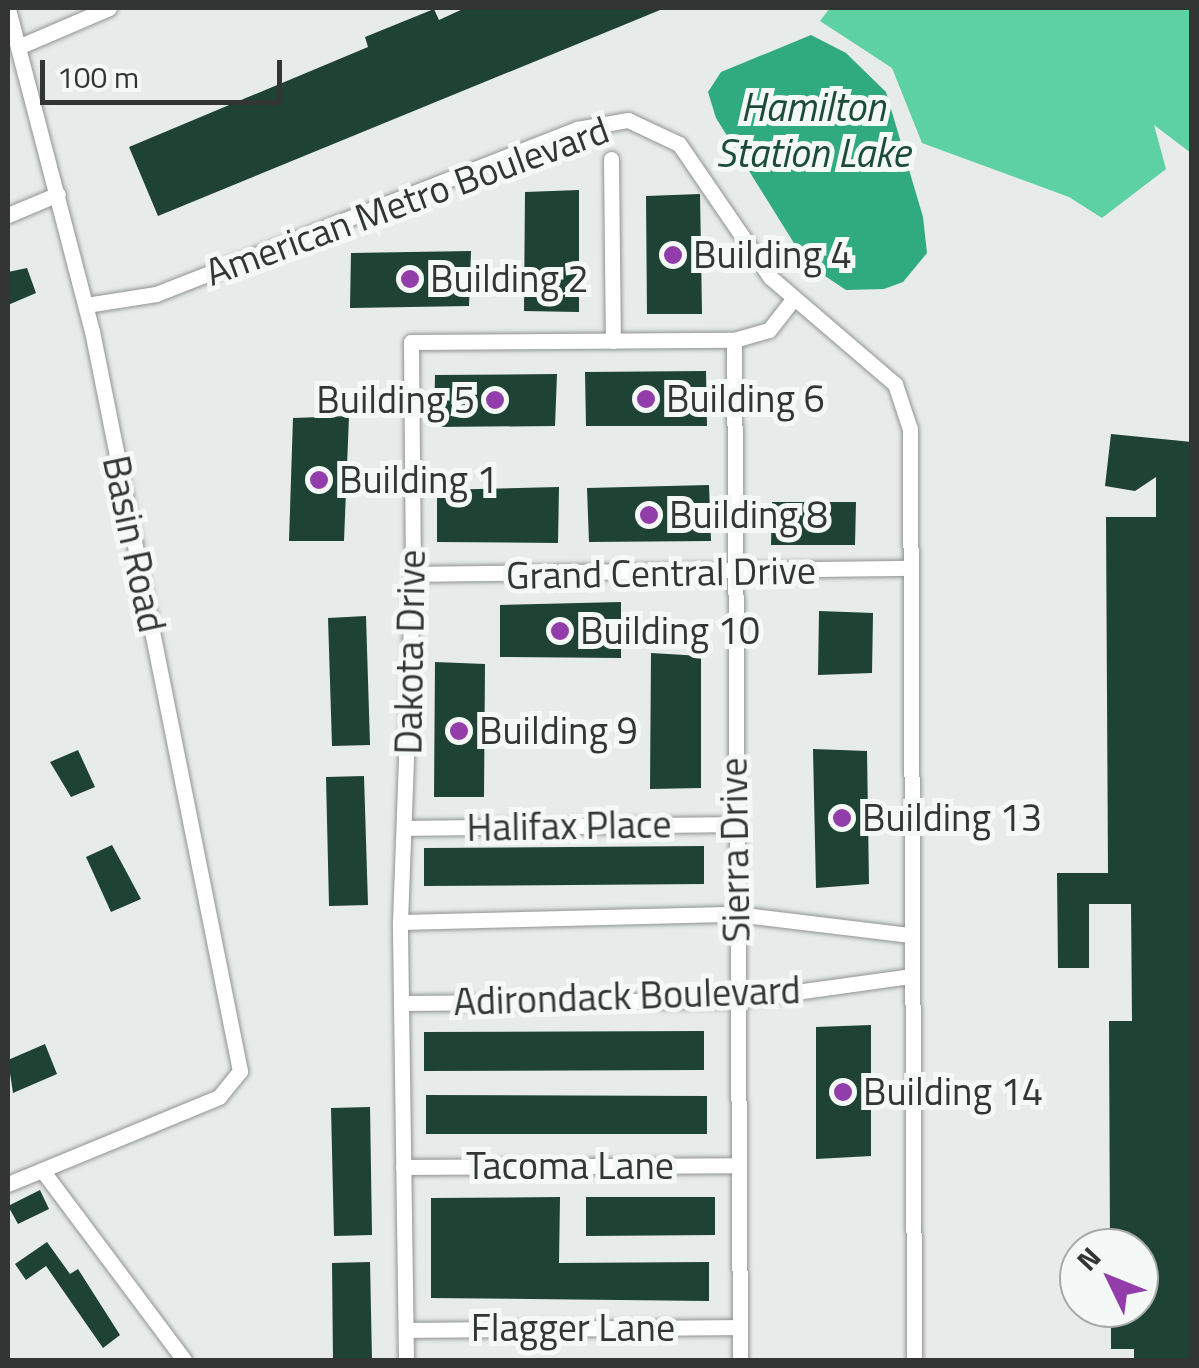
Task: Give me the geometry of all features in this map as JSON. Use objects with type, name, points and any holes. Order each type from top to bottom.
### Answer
[{"type":"street","points":[[18,46],[109,8]]},
{"type":"street","name":"Basin Road","points":[[8,9],[86,305],[236,1040],[237,1083],[42,1170]]},
{"type":"street","name":"American Metro Boulevard","points":[[86,305],[156,294],[577,129],[628,120],[672,138],[694,160],[770,277],[793,299],[851,341],[900,394],[910,429],[914,1360]]},
{"type":"street","points":[[611,159],[612,341]]},
{"type":"street","points":[[8,214],[58,194]]},
{"type":"street","name":"Dakota Drive","points":[[406,1360],[400,922],[414,574],[411,342],[734,340],[769,330],[793,299]]},
{"type":"street","name":"Sierra Drive","points":[[734,340],[733,824],[740,1360]]},
{"type":"street","name":"Grand Central Drive","points":[[414,574],[735,574],[909,568]]},
{"type":"street","name":"Halifax Place","points":[[406,828],[733,824]]},
{"type":"street","name":"Adirondack Boulevard","points":[[400,922],[736,914],[910,935]]},
{"type":"street","name":"Adirondack Boulevard","points":[[402,1003],[738,1000],[910,976]]},
{"type":"street","name":"Tacoma Lane","points":[[404,1167],[736,1166]]},
{"type":"street","points":[[8,1184],[42,1170],[184,1360]]},
{"type":"street","name":"Flagger Lane","points":[[406,1330],[739,1327]]},
{"type":"shaded area","points":[[830,8],[1191,8],[1191,153],[1154,125],[1166,169],[1102,218],[1069,197],[922,143],[892,68],[820,21]]},
{"type":"water","name":"Hamilton Station Lake","points":[[811,35],[846,53],[886,92],[923,217],[927,253],[903,282],[884,289],[846,290],[807,264],[716,118],[708,92],[721,72]]},
{"type":"building","points":[[465,8],[665,8],[158,216],[129,147],[368,47],[365,37],[434,9],[439,20]]},
{"type":"building","points":[[579,190],[579,312],[524,311],[525,192]]},
{"type":"building","name":"Building 4","points":[[700,194],[702,314],[647,314],[646,196]]},
{"type":"building","name":"Building 2","points":[[471,251],[469,306],[350,308],[351,253]]},
{"type":"building","points":[[27,268],[36,293],[8,305],[8,272]]},
{"type":"building","name":"Building 6","points":[[706,371],[707,426],[586,426],[585,372]]},
{"type":"building","name":"Building 5","points":[[557,374],[555,426],[434,427],[435,375]]},
{"type":"building","name":"Building 1","points":[[349,416],[344,541],[289,541],[293,418]]},
{"type":"building","points":[[1111,434],[1192,442],[1192,1360],[1134,1360],[1134,1349],[1111,1349],[1111,1328],[1159,1328],[1159,1228],[1110,1228],[1109,1021],[1132,1021],[1131,904],[1089,904],[1089,968],[1058,968],[1057,873],[1108,873],[1106,517],[1156,517],[1156,477],[1135,491],[1105,486]]},
{"type":"building","name":"Building 8","points":[[709,485],[711,541],[589,542],[587,488]]},
{"type":"building","points":[[559,487],[558,543],[437,542],[437,490]]},
{"type":"building","points":[[772,502],[856,502],[855,545],[771,545]]},
{"type":"building","name":"Building 10","points":[[621,602],[621,658],[500,657],[500,605]]},
{"type":"building","points":[[819,611],[873,613],[872,673],[818,675]]},
{"type":"building","points":[[366,616],[370,745],[332,746],[328,618]]},
{"type":"building","points":[[651,653],[701,656],[701,788],[650,789]]},
{"type":"building","name":"Building 9","points":[[435,662],[485,664],[484,797],[434,797]]},
{"type":"building","name":"Building 13","points":[[813,749],[867,751],[869,884],[816,888]]},
{"type":"building","points":[[78,750],[95,787],[71,797],[50,762]]},
{"type":"building","points":[[364,776],[368,905],[329,906],[326,777]]},
{"type":"building","points":[[112,845],[141,899],[111,912],[86,857]]},
{"type":"building","points":[[704,846],[704,884],[424,886],[424,848]]},
{"type":"building","name":"Building 14","points":[[871,1025],[871,1156],[816,1159],[816,1027]]},
{"type":"building","points":[[704,1031],[704,1070],[424,1071],[424,1032]]},
{"type":"building","points":[[45,1044],[57,1074],[13,1093],[8,1060]]},
{"type":"building","points":[[426,1095],[707,1096],[707,1134],[426,1134]]},
{"type":"building","points":[[370,1107],[372,1235],[334,1236],[331,1108]]},
{"type":"building","points":[[40,1190],[49,1209],[18,1224],[8,1206]]},
{"type":"building","points":[[560,1197],[559,1263],[709,1262],[709,1301],[431,1298],[431,1198]]},
{"type":"building","points":[[586,1197],[715,1197],[715,1235],[586,1236]]},
{"type":"building","points":[[47,1242],[70,1274],[78,1269],[120,1335],[103,1348],[46,1266],[26,1280],[15,1264]]},
{"type":"building","points":[[370,1262],[372,1360],[333,1360],[332,1263]]},
{"type":"place","name":"Building 4","points":[[673,255]]},
{"type":"place","name":"Building 2","points":[[410,279]]},
{"type":"place","name":"Building 6","points":[[646,399]]},
{"type":"place","name":"Building 5","points":[[495,400]]},
{"type":"place","name":"Building 1","points":[[319,480]]},
{"type":"place","name":"Building 8","points":[[649,515]]},
{"type":"place","name":"Building 10","points":[[560,631]]},
{"type":"place","name":"Building 9","points":[[459,731]]},
{"type":"place","name":"Building 13","points":[[842,818]]},
{"type":"place","name":"Building 14","points":[[843,1092]]}]
